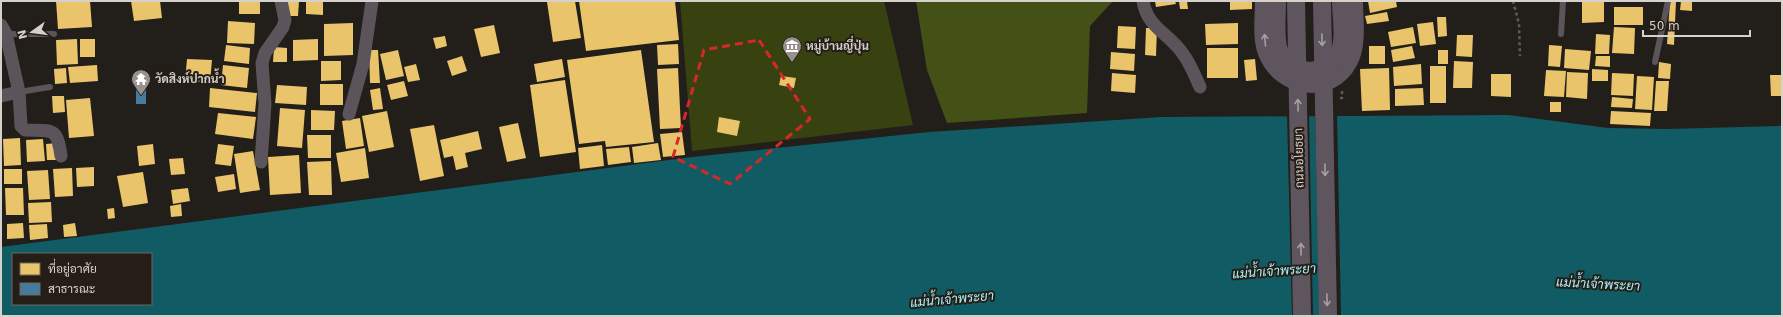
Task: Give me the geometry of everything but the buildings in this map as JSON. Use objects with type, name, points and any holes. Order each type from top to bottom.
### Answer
[{"type":"main road","points":[[1264,1],[1266,51],[1272,65],[1283,76],[1296,82],[1311,85],[1326,82],[1339,74],[1349,62],[1354,48],[1354,1]]},
{"type":"main road","points":[[1277,1],[1278,48],[1290,65],[1300,70],[1311,72],[1321,70],[1338,56],[1341,45],[1341,1]]},
{"type":"main road","name":"ถนนอโยธยา","points":[[1296,1],[1302,316]]},
{"type":"main road","points":[[1322,1],[1328,316]]},
{"type":"street","points":[[261,162],[265,104],[262,63],[266,53],[283,27],[285,20],[281,1]]},
{"type":"street","points":[[349,114],[363,64],[372,1]]},
{"type":"street","points":[[1143,1],[1144,8],[1150,21],[1183,53],[1200,87]]},
{"type":"street","points":[[4,29],[20,92],[21,126],[25,130],[48,131],[55,133],[59,138],[61,156]]},
{"type":"street","points":[[1,96],[20,92]]},
{"type":"lane","points":[[1561,34],[1563,1]]},
{"type":"lane","points":[[1655,62],[1668,1]]},
{"type":"lane","points":[[4,29],[54,34]]},
{"type":"lane","points":[[20,92],[50,87]]},
{"type":"path","points":[[1513,1],[1519,24],[1520,56]]},
{"type":"highlighted area","points":[[759,40],[810,119],[730,184],[673,157],[704,50]]},
{"type":"green space","name":"หมู่บ้านญี่ปุ่น","points":[[680,1],[884,1],[913,125],[692,151]]},
{"type":"green space","points":[[916,1],[1113,1],[1090,26],[1087,113],[947,123],[927,70]]},
{"type":"water","name":"แม่น้ำเจ้าพระยา","points":[[1508,115],[1608,128],[1666,129],[1782,126],[1782,316],[1,316],[1,247],[692,157],[929,132],[1162,117]]},
{"type":"pier","points":[[1287,114],[1309,114],[1313,316],[1292,316]]},
{"type":"pier","points":[[1315,114],[1337,114],[1341,316],[1320,316]]},
{"type":"place","name":"หมู่บ้านญี่ปุ่น","points":[[792,63]]},
{"type":"place","name":"วัดสิงห์ปากน้ำ","points":[[141,96]]}]
